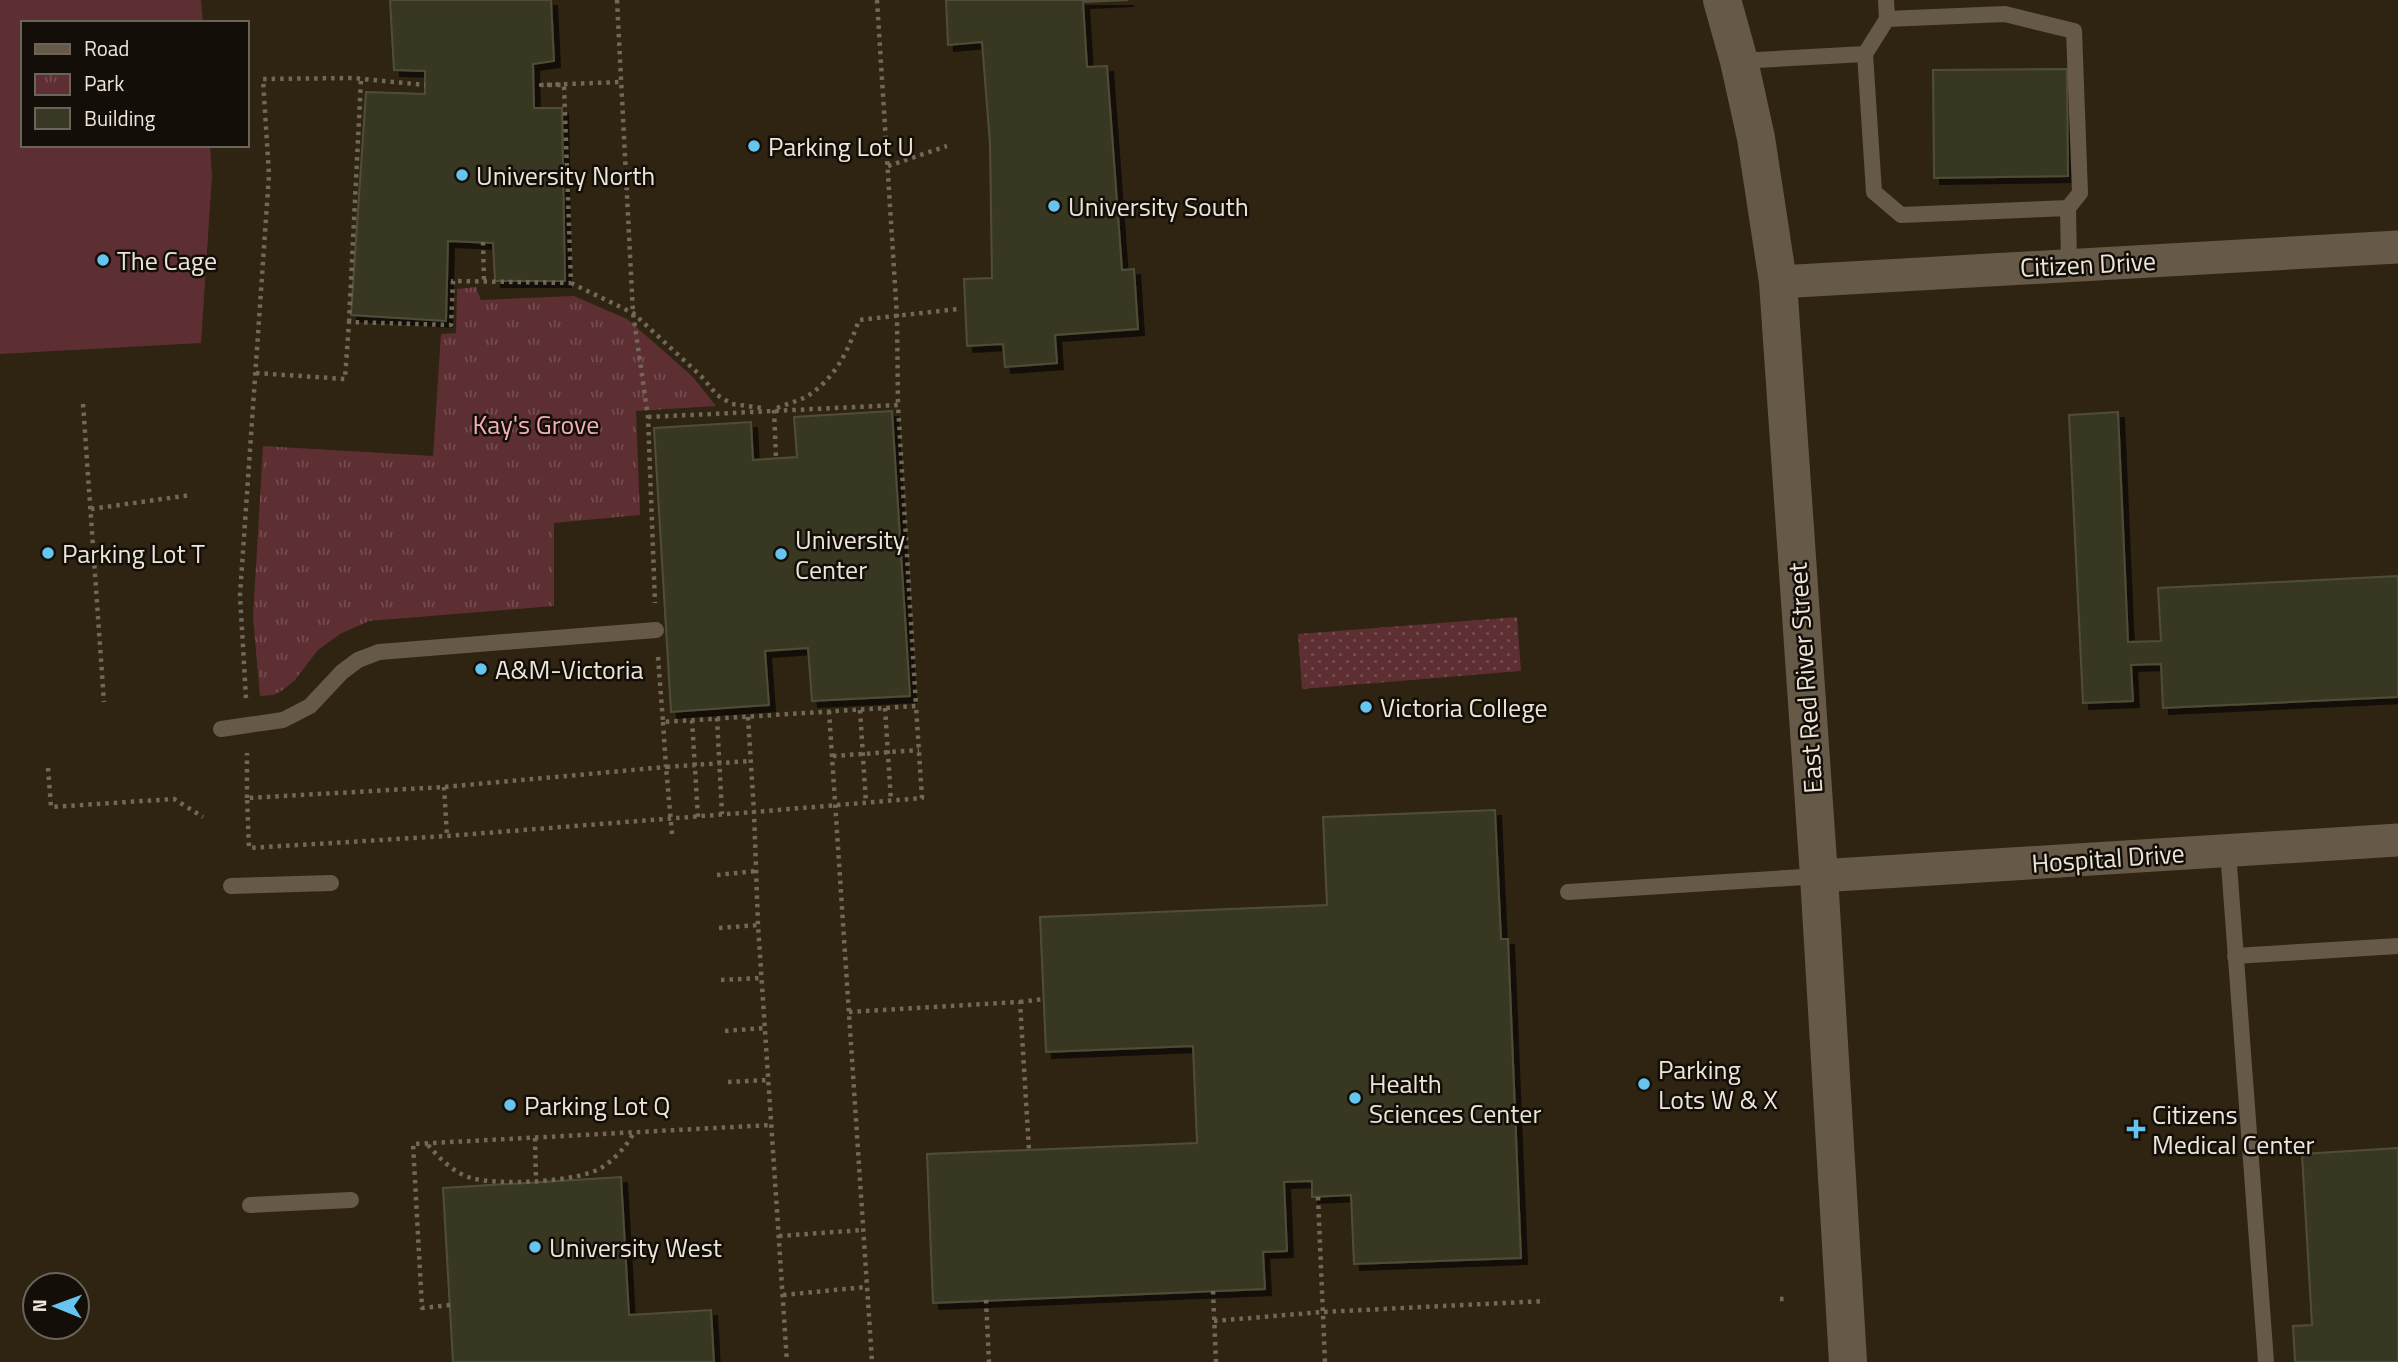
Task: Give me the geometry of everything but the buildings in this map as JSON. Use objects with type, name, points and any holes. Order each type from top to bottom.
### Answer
[{"type":"street","name":"East Red River Street","points":[[1722,0],[1756,138],[1778,282],[1819,876],[1848,1362]]},
{"type":"street","name":"Citizen Drive","points":[[1778,282],[2398,247]]},
{"type":"street","name":"Hospital Drive","points":[[1819,876],[2398,840]]},
{"type":"lane","points":[[1886,0],[1887,19],[1866,54],[1874,192],[1901,215],[2068,208]]},
{"type":"lane","points":[[1887,19],[2004,7],[2074,31],[2080,193],[2068,208],[2069,264]]},
{"type":"lane","points":[[1739,61],[1866,54]]},
{"type":"lane","points":[[221,729],[283,720],[310,706],[358,660],[379,652],[656,630]]},
{"type":"lane","points":[[2228,851],[2266,1362]]},
{"type":"lane","points":[[1568,892],[1819,876]]},
{"type":"lane","points":[[231,886],[331,883]]},
{"type":"lane","points":[[2235,956],[2398,946]]},
{"type":"lane","points":[[250,1205],[351,1200]]},
{"type":"path","points":[[617,0],[633,313],[648,417],[656,630],[672,834]]},
{"type":"path","points":[[425,85],[362,79],[263,79],[269,175],[240,595],[247,724],[249,848],[447,836],[922,798],[898,405],[897,317],[877,0]]},
{"type":"path","points":[[256,373],[345,379],[362,79]]},
{"type":"path","points":[[571,283],[564,85],[541,85],[621,82]]},
{"type":"path","points":[[888,166],[947,146]]},
{"type":"path","points":[[483,242],[484,281]]},
{"type":"path","points":[[348,322],[451,325],[453,281],[571,283],[633,313],[694,369],[717,395],[732,404],[774,410],[811,393],[834,373],[848,350],[859,320],[958,309]]},
{"type":"path","points":[[83,404],[104,702]]},
{"type":"path","points":[[648,417],[898,405]]},
{"type":"path","points":[[774,410],[776,458]]},
{"type":"path","points":[[91,509],[191,495]]},
{"type":"path","points":[[663,722],[916,706]]},
{"type":"path","points":[[884,709],[891,802]]},
{"type":"path","points":[[860,710],[866,803]]},
{"type":"path","points":[[829,711],[872,1362]]},
{"type":"path","points":[[748,717],[758,925],[787,1362]]},
{"type":"path","points":[[717,718],[722,814]]},
{"type":"path","points":[[692,720],[698,817]]},
{"type":"path","points":[[832,757],[919,750]]},
{"type":"path","points":[[247,799],[750,761]]},
{"type":"path","points":[[48,768],[51,807],[174,799],[203,817]]},
{"type":"path","points":[[444,786],[447,836]]},
{"type":"path","points":[[717,875],[756,871]]},
{"type":"path","points":[[719,928],[758,925]]},
{"type":"path","points":[[721,980],[762,978]]},
{"type":"path","points":[[849,1012],[1044,999]]},
{"type":"path","points":[[1020,1002],[1029,1150]]},
{"type":"path","points":[[725,1031],[765,1028]]},
{"type":"path","points":[[728,1082],[769,1080]]},
{"type":"path","points":[[450,1305],[422,1308],[413,1144],[771,1125]]},
{"type":"path","points":[[428,1144],[447,1164],[472,1178],[536,1180],[586,1174],[601,1168],[628,1144],[634,1132]]},
{"type":"path","points":[[535,1138],[536,1180]]},
{"type":"path","points":[[1318,1197],[1325,1362]]},
{"type":"path","points":[[779,1236],[863,1230]]},
{"type":"path","points":[[783,1295],[866,1287]]},
{"type":"path","points":[[1213,1291],[1216,1362]]},
{"type":"path","points":[[986,1300],[989,1362]]},
{"type":"path","points":[[1214,1321],[1322,1312],[1545,1301]]},
{"type":"green space","name":"The Cage","points":[[0,0],[201,0],[203,21],[21,21],[21,147],[210,147],[212,176],[201,343],[0,354]]},
{"type":"green space","name":"Kay's Grove","points":[[476,287],[481,300],[574,296],[627,319],[692,376],[716,406],[636,411],[640,515],[554,523],[554,606],[369,621],[340,634],[318,650],[295,680],[283,690],[273,695],[260,696],[253,618],[263,446],[433,456],[441,334],[456,333],[457,289]]},
{"type":"green space","points":[[1517,617],[1521,671],[1302,689],[1298,634]]},
{"type":"place","name":"Parking Lot U","points":[[754,146]]},
{"type":"place","name":"University North","points":[[462,175]]},
{"type":"place","name":"University South","points":[[1054,206]]},
{"type":"place","name":"The Cage","points":[[103,260]]},
{"type":"place","name":"Parking Lot T","points":[[48,553]]},
{"type":"place","name":"University Center","points":[[781,554]]},
{"type":"place","name":"A&M-Victoria","points":[[481,669]]},
{"type":"place","name":"Victoria College","points":[[1366,707]]},
{"type":"place","name":"Parking Lots W & X","points":[[1644,1084]]},
{"type":"place","name":"Health Sciences Center","points":[[1355,1098]]},
{"type":"place","name":"Parking Lot Q","points":[[510,1105]]},
{"type":"place","name":"Citizens Medical Center","points":[[2136,1129]]},
{"type":"place","name":"University West","points":[[535,1247]]}]
